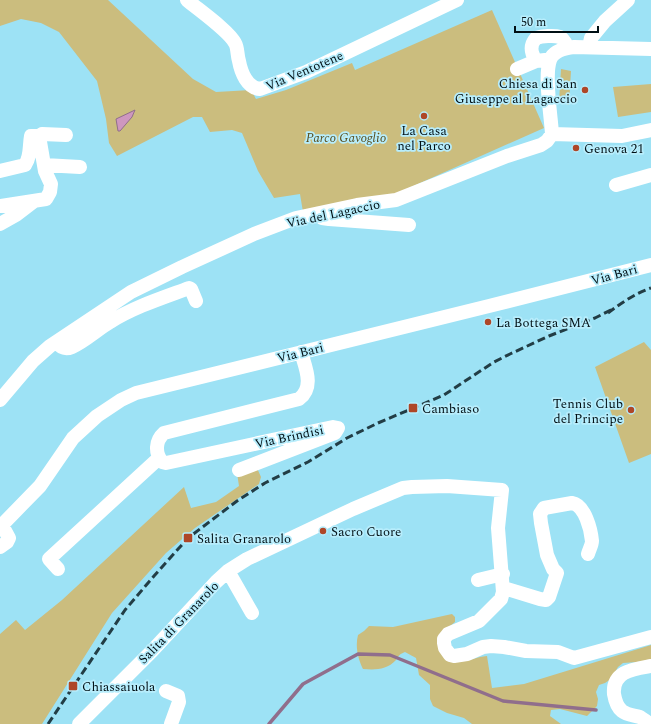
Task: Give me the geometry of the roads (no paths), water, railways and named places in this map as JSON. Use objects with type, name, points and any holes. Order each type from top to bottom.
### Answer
[{"type":"street","name":"Via Ventotene","points":[[187,0],[232,36],[236,45],[243,74],[253,87],[260,89],[306,72],[457,0]]},
{"type":"street","points":[[589,47],[591,38],[605,21],[628,0]]},
{"type":"street","points":[[536,61],[531,46],[536,38],[540,36],[559,37],[568,48]]},
{"type":"street","points":[[651,49],[589,47],[568,48],[555,54],[550,60],[548,81],[552,134],[622,136],[651,130]]},
{"type":"street","points":[[517,69],[536,61],[550,60]]},
{"type":"street","points":[[0,171],[25,165],[29,159],[29,145],[31,136],[39,136],[42,134],[66,135]]},
{"type":"street","name":"Via del Lagaccio","points":[[0,400],[33,361],[56,342],[131,292],[175,270],[276,225],[296,218],[357,205],[396,200],[507,156],[541,145],[547,141],[552,134]]},
{"type":"street","points":[[0,206],[46,199],[50,192],[51,184],[44,165],[39,136]]},
{"type":"street","points":[[44,165],[80,167]]},
{"type":"street","points":[[628,184],[651,175]]},
{"type":"street","points":[[0,224],[16,215],[35,200]]},
{"type":"street","points":[[318,213],[322,218],[409,225]]},
{"type":"street","name":"Via Bari","points":[[1,526],[40,486],[73,438],[98,416],[121,400],[145,390],[651,265]]},
{"type":"street","points":[[56,342],[63,348],[72,347],[110,321],[141,305],[188,288],[191,289],[196,301]]},
{"type":"street","points":[[58,569],[50,559],[159,458],[157,453],[158,443],[160,437],[164,434],[304,396],[307,390],[307,373],[301,352]]},
{"type":"street","name":"Via Brindisi","points":[[159,458],[162,462],[166,463],[333,427],[338,428],[335,433],[239,470]]},
{"type":"street","name":"Salita di Granarolo","points":[[79,724],[152,651],[210,587],[228,572],[260,552],[293,538],[352,509],[403,488],[418,486],[447,486],[502,490],[498,528],[503,585]]},
{"type":"street","points":[[478,580],[503,585],[540,599],[546,600],[549,597],[557,573],[553,569],[547,555],[540,514],[544,508],[572,502],[580,506],[584,513],[592,542],[588,554]]},
{"type":"street","points":[[0,547],[7,542],[9,538],[1,526]]},
{"type":"street","name":"Salita di Granarolo","points":[[228,572],[252,612]]},
{"type":"street","points":[[503,585],[501,599],[478,621],[452,632],[444,639],[445,648],[450,655],[454,656],[467,654],[483,647],[504,647],[526,651],[558,652],[574,658],[651,637]]},
{"type":"street","points":[[650,724],[641,718],[623,712],[617,703],[614,689],[617,678],[630,670],[651,666]]},
{"type":"street","points":[[166,691],[178,696],[179,699],[171,724]]},
{"type":"waterway","points":[[269,724],[303,684],[358,654],[390,655],[503,701],[596,710]]},
{"type":"railway","points":[[608,313],[629,299],[651,288]]},
{"type":"railway","points":[[48,724],[125,610],[188,538],[237,501],[265,483],[308,462],[347,438],[444,395],[494,362],[549,336],[595,318],[613,309]]},
{"type":"place","name":"Chiesa di San Giuseppe al Lagaccio","points":[[585,90]]},
{"type":"place","name":"La Casa nel Parco","points":[[424,116]]},
{"type":"place","name":"Genova 21","points":[[576,148]]},
{"type":"place","name":"La Bottega SMA","points":[[488,322]]},
{"type":"place","name":"Cambiaso","points":[[413,408]]},
{"type":"place","name":"Tennis Club del Principe","points":[[631,410]]},
{"type":"place","name":"Sacro Cuore","points":[[323,531]]},
{"type":"place","name":"Salita Granarolo","points":[[188,538]]},
{"type":"place","name":"Chiassaiuola","points":[[73,686]]},
{"type":"park label","name":"Parco Gavoglio","points":[[346,137]]}]
